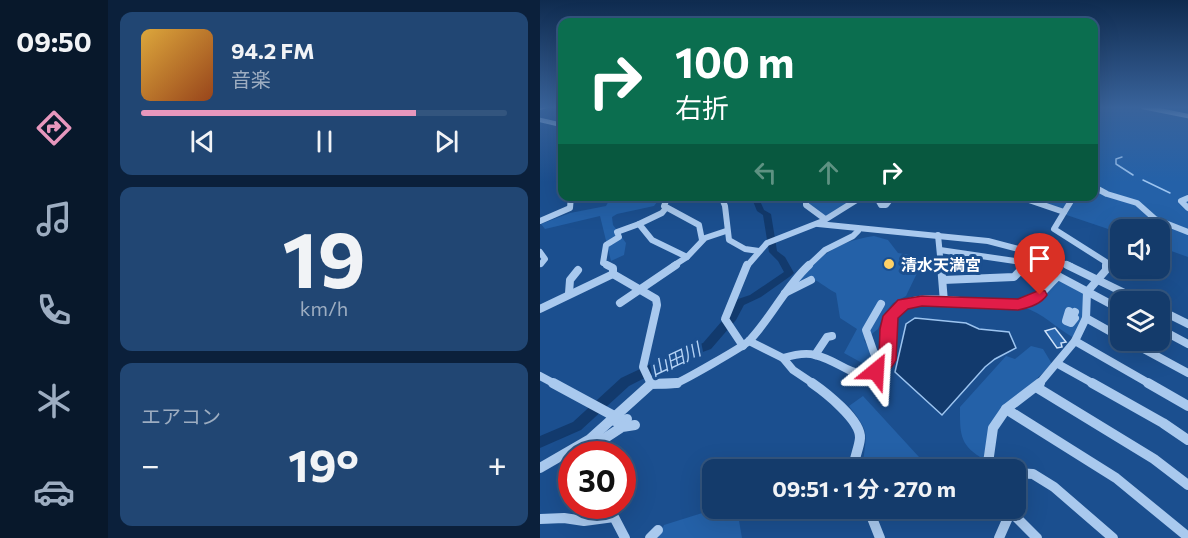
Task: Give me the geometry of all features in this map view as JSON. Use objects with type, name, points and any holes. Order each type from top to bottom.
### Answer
[{"type":"street","points":[[1098,189],[1137,203],[1155,219],[1188,232]]},
{"type":"street","points":[[1188,198],[1181,202],[1188,208]]},
{"type":"street","points":[[540,221],[570,208],[571,201]]},
{"type":"street","points":[[666,201],[666,208],[699,225],[702,240]]},
{"type":"street","points":[[723,201],[726,208],[726,231],[729,240],[736,246],[759,251]]},
{"type":"street","points":[[806,201],[806,205],[825,219]]},
{"type":"street","points":[[853,459],[860,437],[855,422],[822,390],[793,370],[783,358],[746,343],[725,319],[739,278],[759,251],[775,239],[818,224],[855,201]]},
{"type":"street","points":[[1032,201],[1064,212]]},
{"type":"street","points":[[989,459],[993,428],[1006,409],[1036,387],[1058,364],[1075,341],[1086,318],[1086,292],[1106,270],[1106,262],[1095,253],[1054,229],[1071,201]]},
{"type":"street","points":[[613,274],[613,268],[603,263],[606,245],[619,237],[617,232],[662,213],[666,208]]},
{"type":"street","points":[[639,224],[652,240],[687,258]]},
{"type":"street","points":[[818,224],[858,231],[938,235],[982,240],[1060,260],[1123,291]]},
{"type":"street","points":[[620,303],[687,258],[702,240],[711,234],[726,231]]},
{"type":"street","points":[[647,376],[675,384],[746,343],[794,279],[825,250],[853,236],[858,231]]},
{"type":"street","points":[[938,235],[944,302]]},
{"type":"street","points":[[940,250],[991,256],[1027,264],[1058,276],[1110,304]]},
{"type":"street","points":[[540,252],[545,258],[541,264]]},
{"type":"street","points":[[943,280],[1014,277],[1027,264]]},
{"type":"street","points":[[569,293],[567,284],[578,270]]},
{"type":"street","points":[[594,441],[647,376],[657,305],[654,297],[613,274]]},
{"type":"street","points":[[540,309],[569,293],[613,274]]},
{"type":"street","points":[[783,358],[804,353],[815,355],[856,375],[876,371],[884,364],[888,354],[889,322],[896,310],[904,304],[915,301],[1026,303],[1040,295],[1058,276]]},
{"type":"street","points":[[783,294],[811,280]]},
{"type":"street","points":[[881,304],[866,330],[874,353],[884,364]]},
{"type":"street","points":[[1170,315],[1188,324]]},
{"type":"street","points":[[1086,318],[1110,331]]},
{"type":"street","points":[[1170,334],[1188,344]]},
{"type":"street","points":[[815,355],[827,337],[832,336]]},
{"type":"street","points":[[1075,341],[1188,406]]},
{"type":"street","points":[[1147,351],[1188,373]]},
{"type":"street","points":[[1058,364],[1163,423],[1188,440]]},
{"type":"street","points":[[540,377],[549,379],[617,422],[631,422],[595,441]]},
{"type":"street","points":[[1036,387],[1154,459],[1188,485]]},
{"type":"street","points":[[1006,409],[1116,478],[1188,537]]},
{"type":"street","points":[[540,468],[558,459]]},
{"type":"street","points":[[1026,474],[1033,474],[1054,487],[1113,538]]},
{"type":"street","points":[[540,519],[564,518],[584,521],[614,517],[625,538]]},
{"type":"street","points":[[872,519],[880,538]]},
{"type":"street","points":[[999,538],[1006,519]]},
{"type":"street","points":[[1017,519],[1037,538]]},
{"type":"shaded area","points":[[1098,132],[1188,132],[1188,257],[1170,251],[1170,219],[1110,219],[1110,230],[1025,201],[1098,201]]},
{"type":"shaded area","points":[[609,201],[658,201],[654,206],[612,217],[613,225],[626,243],[624,255],[611,261],[600,216],[545,229],[541,224],[570,213],[606,206]]},
{"type":"shaded area","points":[[806,201],[859,201],[825,219],[806,205]]},
{"type":"shaded area","points":[[874,236],[888,240],[898,253],[910,255],[917,262],[918,271],[906,296],[893,303],[884,314],[878,329],[864,340],[878,364],[873,369],[844,353],[857,329],[840,318],[836,293],[807,277],[793,285],[798,277],[831,250],[855,240]]},
{"type":"shaded area","points":[[1059,280],[1085,293],[1083,317],[1074,338],[1037,313],[1023,307]]},
{"type":"shaded area","points":[[915,318],[966,323],[979,329],[1009,332],[1016,348],[985,367],[942,415],[895,372],[906,324]]},
{"type":"shaded area","points":[[1031,346],[1043,349],[1052,364],[990,424],[984,459],[965,444],[960,424],[960,407],[1006,356],[1015,359]]},
{"type":"shaded area","points":[[863,396],[921,459],[864,459],[865,431],[849,406]]},
{"type":"shaded area","points":[[702,513],[702,519],[739,519],[742,538],[658,538],[664,525]]},
{"type":"building","points":[[1055,328],[1066,342],[1061,343],[1062,347],[1057,348],[1045,331]]},
{"type":"waterway","points":[[1122,157],[1116,159],[1116,164],[1133,175]]},
{"type":"waterway","points":[[1143,180],[1170,193]]},
{"type":"waterway","name":"山田川","points":[[540,442],[577,426],[625,382],[676,357],[707,346],[732,317],[741,302],[758,295],[789,273],[782,259],[773,252],[767,214],[761,211],[756,201]]},
{"type":"place","name":"清水天満宮","points":[[889,264]]},
{"type":"route","points":[[876,371],[887,360],[889,322],[892,313],[899,306],[915,301],[1018,304],[1026,303],[1040,295]]}]
